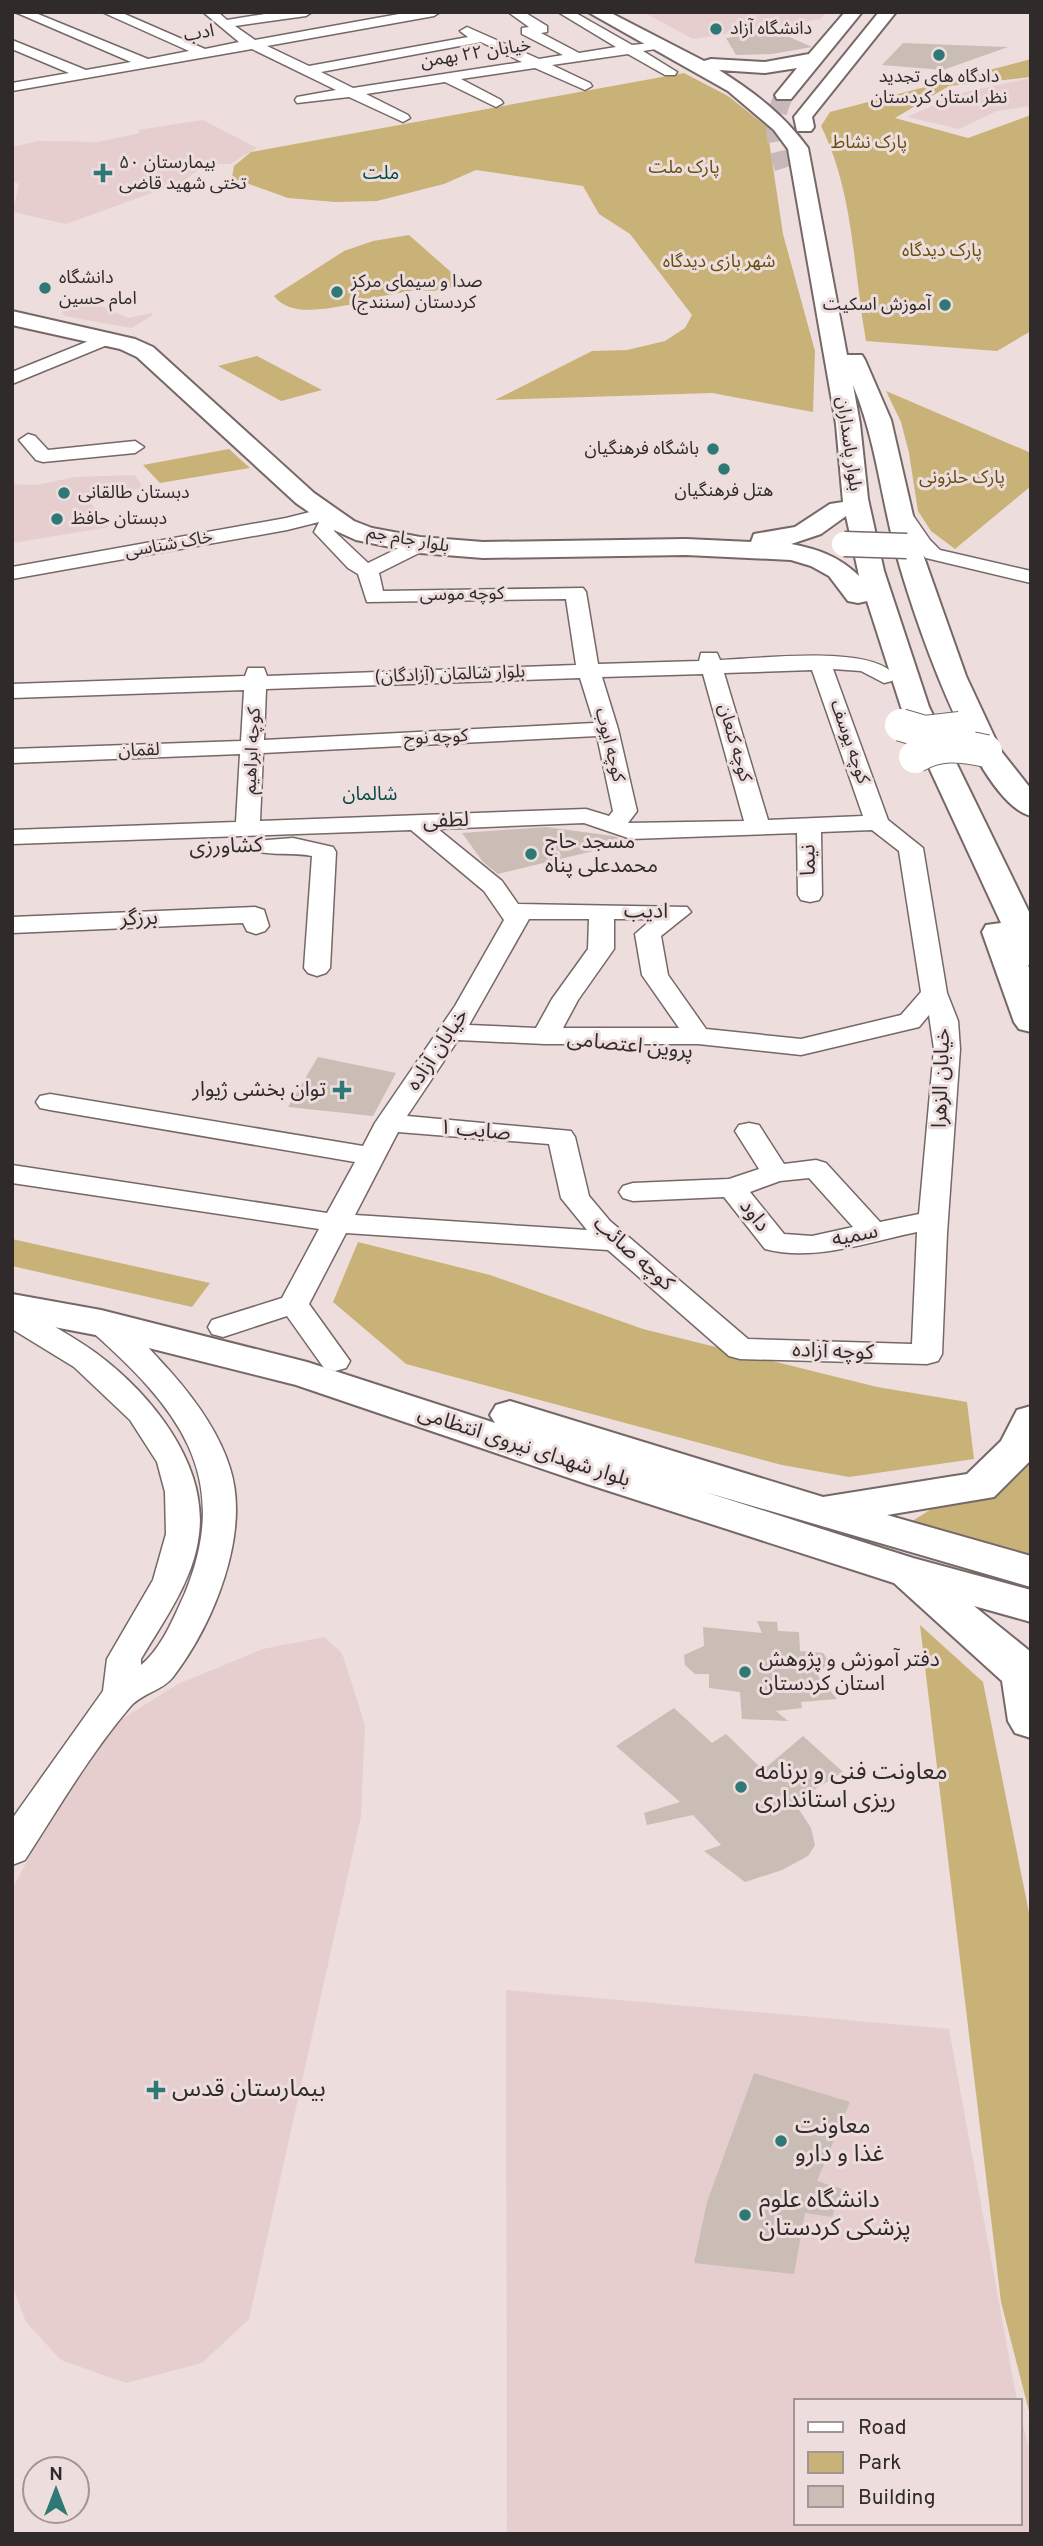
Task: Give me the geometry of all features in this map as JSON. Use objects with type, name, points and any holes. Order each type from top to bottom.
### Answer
[{"type":"main road","name":"بلوار پاسداران","points":[[596,12],[737,89],[770,112],[798,148],[811,231],[844,360],[879,527],[908,627],[942,717],[972,783],[1031,894]]},
{"type":"main road","name":"بلوار پاسداران","points":[[615,12],[788,110],[804,128],[815,147],[825,183],[837,282],[848,424],[859,518],[888,629],[915,707],[1011,907],[1031,956]]},
{"type":"main road","points":[[785,95],[855,12],[867,15],[887,14]]},
{"type":"main road","points":[[804,128],[803,117],[887,14]]},
{"type":"main road","points":[[841,27],[860,26],[873,30]]},
{"type":"main road","points":[[711,64],[769,68],[793,65],[817,57]]},
{"type":"main road","points":[[783,168],[790,200],[811,231]]},
{"type":"main road","name":"بلوار جام جم","points":[[12,309],[120,334],[157,347],[335,507],[391,530],[524,546],[686,547],[793,552],[820,560],[838,570],[852,584],[858,595]]},
{"type":"main road","name":"بلوار جام جم","points":[[12,318],[106,339],[145,352],[271,469],[328,515],[365,534],[420,545],[483,550],[524,546],[748,541],[907,546]]},
{"type":"main road","points":[[844,360],[879,420],[915,575],[971,720],[986,751]]},
{"type":"main road","points":[[844,360],[828,420],[844,544],[858,595],[901,724],[981,891],[1020,985],[1031,1022]]},
{"type":"main road","points":[[748,541],[804,535],[819,527],[839,509]]},
{"type":"main road","points":[[901,724],[925,732],[957,730],[971,720]]},
{"type":"main road","points":[[915,757],[929,747],[965,745],[986,751],[1017,773],[1031,807]]},
{"type":"main road","points":[[1017,773],[1031,830]]},
{"type":"main road","name":"بلوار شهدای نیروی انتظامی","points":[[12,1281],[114,1300],[223,1327],[818,1510],[1002,1575],[1031,1606]]},
{"type":"main road","name":"بلوار شهدای نیروی انتظامی","points":[[12,1306],[101,1340],[307,1375],[599,1473],[905,1571],[1002,1575]]},
{"type":"main road","points":[[818,1510],[914,1499],[979,1487],[1018,1448],[1031,1420]]},
{"type":"main road","points":[[905,1571],[1028,1671],[1031,1721]]},
{"type":"street","points":[[21,12],[146,63]]},
{"type":"street","points":[[209,12],[255,44],[304,71],[403,118]]},
{"type":"street","points":[[224,24],[306,12]]},
{"type":"street","points":[[514,12],[542,29],[527,31],[578,58]]},
{"type":"street","points":[[564,12],[670,72]]},
{"type":"street","points":[[25,29],[95,14],[204,53]]},
{"type":"street","points":[[413,14],[453,25],[585,86]]},
{"type":"street","name":"ادب","points":[[16,84],[85,74],[413,14]]},
{"type":"street","points":[[304,71],[483,38]]},
{"type":"street","points":[[12,44],[85,74]]},
{"type":"street","name":"خیابان ۲۲ بهمن","points":[[302,100],[657,45]]},
{"type":"street","points":[[400,53],[496,103]]},
{"type":"street","points":[[12,379],[106,339]]},
{"type":"street","points":[[24,355],[60,357]]},
{"type":"street","points":[[12,452],[32,445],[43,456],[57,457],[135,447]]},
{"type":"street","points":[[898,508],[909,521],[922,546],[933,554],[1031,577]]},
{"type":"street","points":[[328,515],[324,532],[355,564],[368,572],[393,556],[420,545]]},
{"type":"street","name":"خاک شناسی","points":[[12,573],[328,515]]},
{"type":"street","name":"کوچه موسی","points":[[368,572],[374,598],[576,592]]},
{"type":"street","points":[[915,575],[937,572],[974,574],[1031,586]]},
{"type":"street","name":"کوچه ایوب","points":[[576,592],[588,666],[607,729],[625,811],[614,826]]},
{"type":"street","name":"بلوار شالمان (آزادگان)","points":[[12,681],[55,684],[710,662],[847,653],[862,650],[873,641]]},
{"type":"street","name":"بلوار شالمان (آزادگان)","points":[[710,662],[851,662],[868,666],[884,676]]},
{"type":"street","name":"کوچه کنعان","points":[[710,662],[758,827]]},
{"type":"street","name":"کوچه یوسف","points":[[820,663],[877,823]]},
{"type":"street","name":"کوچه ابراهیم","points":[[256,828],[262,677]]},
{"type":"street","name":"بلوار شالمان (آزادگان)","points":[[12,691],[55,684]]},
{"type":"street","name":"کوچه نوح","points":[[259,747],[607,729]]},
{"type":"street","name":"لقمان","points":[[12,755],[259,747]]},
{"type":"street","name":"لطفی","points":[[12,838],[586,816],[631,832],[877,823]]},
{"type":"street","points":[[416,822],[494,886],[511,911],[602,911]]},
{"type":"street","name":"خیابان الزهرا","points":[[877,823],[911,848],[934,993],[945,1021],[947,1049],[933,1220],[927,1354]]},
{"type":"street","name":"نیما","points":[[809,825],[810,895]]},
{"type":"street","name":"کشاورزی","points":[[12,855],[293,845],[324,852],[317,968]]},
{"type":"street","name":"خیابان آزاده","points":[[294,1304],[388,1123],[451,1032],[517,920],[511,911]]},
{"type":"street","name":"ادیب","points":[[545,1036],[565,999],[601,949],[602,911],[678,912],[648,934],[655,975],[698,1037]]},
{"type":"street","name":"برزگر","points":[[12,925],[255,915],[256,926]]},
{"type":"street","name":"پروین اعتصامی","points":[[545,1036],[698,1037],[801,1047],[910,1021],[934,993]]},
{"type":"street","points":[[451,1032],[545,1036]]},
{"type":"street","name":"پروین اعتصامی","points":[[545,1036],[613,1046],[798,1063],[868,1051],[913,1038],[947,1049]]},
{"type":"street","points":[[50,1102],[372,1156]]},
{"type":"street","name":"صایب ۱","points":[[388,1123],[561,1137]]},
{"type":"street","points":[[749,1131],[776,1173]]},
{"type":"street","name":"کوچه صائب","points":[[561,1137],[575,1198],[615,1241],[740,1349]]},
{"type":"street","points":[[634,1192],[732,1188],[776,1173],[816,1170],[873,1232]]},
{"type":"street","points":[[12,1174],[336,1223],[615,1241]]},
{"type":"street","name":"داود","points":[[732,1188],[775,1243]]},
{"type":"street","name":"سمیه","points":[[775,1243],[812,1245],[933,1220]]},
{"type":"street","points":[[223,1327],[294,1304],[335,1361]]},
{"type":"street","points":[[12,1315],[101,1340],[177,1399],[196,1427],[219,1492],[211,1566],[188,1626],[158,1670],[120,1695],[12,1850]]},
{"type":"street","points":[[101,1340],[141,1413],[173,1461],[181,1492],[183,1534],[170,1580],[124,1659],[120,1695]]},
{"type":"street","name":"کوچه آزاده","points":[[740,1349],[927,1354]]},
{"type":"shaded area","name":"دانشگاه آزاد","points":[[643,12],[826,12],[821,19],[693,39]]},
{"type":"shaded area","points":[[1031,78],[1031,106],[997,111],[959,129],[907,117],[961,93]]},
{"type":"shaded area","name":"بیمارستان ۵۰ تختی شهید قاضی","points":[[203,120],[257,148],[230,164],[206,164],[182,182],[66,224],[13,212],[19,184],[12,181],[12,147],[39,141],[98,142],[140,133],[138,130]]},
{"type":"shaded area","points":[[81,297],[128,318],[151,313],[153,315],[132,328],[64,316],[60,308]]},
{"type":"shaded area","points":[[135,475],[143,488],[87,498],[108,527],[12,543],[12,484],[36,485],[75,477]]},
{"type":"shaded area","name":"بیمارستان قدس","points":[[324,1637],[342,1653],[365,1725],[361,1816],[249,2319],[202,2363],[126,2383],[61,2360],[26,2322],[12,2285],[12,1890],[90,1739],[178,1684],[263,1649]]},
{"type":"shaded area","name":"دانشگاه علوم پزشکی کردستان","points":[[506,1990],[949,2029],[1017,2399],[794,2399],[794,2525],[1022,2525],[1022,2421],[1031,2455],[1031,2534],[507,2534]]},
{"type":"green space","name":"پارک دیدگاه","points":[[1031,59],[1031,77],[949,86],[895,118],[968,138],[1031,115],[1031,331],[997,351],[866,341],[846,204],[832,151],[821,126],[830,112]]},
{"type":"green space","name":"پارک ملت","points":[[684,73],[728,96],[767,127],[783,234],[815,351],[813,412],[712,393],[495,400],[592,351],[627,350],[665,341],[685,328],[692,315],[630,234],[599,214],[583,186],[476,170],[444,184],[377,201],[335,202],[288,198],[232,178],[234,166],[251,152]]},
{"type":"green space","points":[[409,235],[460,280],[462,285],[433,291],[416,290],[360,300],[355,304],[312,310],[291,307],[274,296],[344,251],[373,241]]},
{"type":"green space","points":[[257,356],[322,390],[281,401],[218,366]]},
{"type":"green space","name":"پارک حلزونی","points":[[886,391],[1031,453],[1031,486],[955,549],[931,531],[918,511],[901,422]]},
{"type":"green space","points":[[229,449],[250,468],[160,483],[143,465]]},
{"type":"green space","points":[[12,1239],[210,1283],[192,1307],[12,1266]]},
{"type":"green space","points":[[358,1242],[490,1275],[643,1329],[877,1387],[967,1402],[974,1459],[849,1477],[782,1465],[406,1364],[333,1302]]},
{"type":"green space","points":[[1031,1447],[1031,1561],[909,1523]]},
{"type":"green space","points":[[920,1625],[983,1682],[1031,1923],[1031,2419],[1001,2302]]},
{"type":"building","points":[[776,31],[812,47],[772,54],[736,55],[726,38]]},
{"type":"building","name":"دادگاه های تجدید نظر استان کردستان","points":[[903,43],[1008,47],[943,70],[882,65]]},
{"type":"building","name":"مسجد حاج محمدعلی پناه","points":[[546,827],[613,836],[631,842],[498,874],[483,862],[462,833]]},
{"type":"building","name":"توان بخشی ژیوار","points":[[318,1057],[396,1073],[373,1116],[288,1107]]},
{"type":"building","name":"دفتر آموزش و پژوهش استان کردستان","points":[[757,1621],[777,1622],[778,1631],[799,1632],[800,1651],[823,1653],[829,1661],[818,1676],[837,1699],[801,1702],[802,1708],[776,1711],[788,1721],[742,1719],[740,1692],[709,1688],[709,1674],[695,1674],[685,1665],[684,1655],[704,1646],[703,1627],[762,1633]]},
{"type":"building","name":"معاونت فنی و برنامه ریزی استانداری","points":[[674,1708],[712,1743],[726,1734],[763,1770],[803,1736],[843,1772],[794,1802],[811,1828],[815,1845],[808,1856],[782,1870],[745,1882],[704,1851],[721,1845],[693,1815],[647,1825],[644,1813],[680,1802],[616,1746]]},
{"type":"building","name":"معاونت غذا و دارو","points":[[754,2073],[850,2102],[817,2181],[842,2189],[832,2217],[805,2213],[794,2274],[694,2263],[707,2202]]},
{"type":"tunnel","points":[[784,95],[776,123],[778,149],[784,168]]},
{"type":"place","name":"دانشگاه آزاد","points":[[716,29]]},
{"type":"place","name":"دادگاه های تجدید نظر استان کردستان","points":[[939,55]]},
{"type":"place","name":"بیمارستان ۵۰ تختی شهید قاضی","points":[[103,173]]},
{"type":"place","name":"دانشگاه امام حسین","points":[[45,288]]},
{"type":"place","name":"صدا و سیمای مرکز کردستان (سنندج)","points":[[337,292]]},
{"type":"place","name":"آموزش اسکیت","points":[[945,305]]},
{"type":"place","name":"باشگاه فرهنگیان","points":[[713,449]]},
{"type":"place","name":"هتل فرهنگیان","points":[[724,469]]},
{"type":"place","name":"دبستان طالقانی","points":[[64,493]]},
{"type":"place","name":"دبستان حافظ","points":[[57,519]]},
{"type":"place","name":"مسجد حاج محمدعلی پناه","points":[[531,854]]},
{"type":"place","name":"توان بخشی ژیوار","points":[[342,1090]]},
{"type":"place","name":"دفتر آموزش و پژوهش استان کردستان","points":[[745,1672]]},
{"type":"place","name":"معاونت فنی و برنامه ریزی استانداری","points":[[741,1787]]},
{"type":"place","name":"بیمارستان قدس","points":[[156,2090]]},
{"type":"place","name":"معاونت غذا و دارو","points":[[781,2141]]},
{"type":"place","name":"دانشگاه علوم پزشکی کردستان","points":[[745,2215]]},
{"type":"district","name":"ملت","points":[[381,174]]},
{"type":"district","name":"شالمان","points":[[370,795]]},
{"type":"park label","name":"پارک نشاط","points":[[869,143]]},
{"type":"park label","name":"شهر بازی دیدگاه","points":[[719,262]]}]
